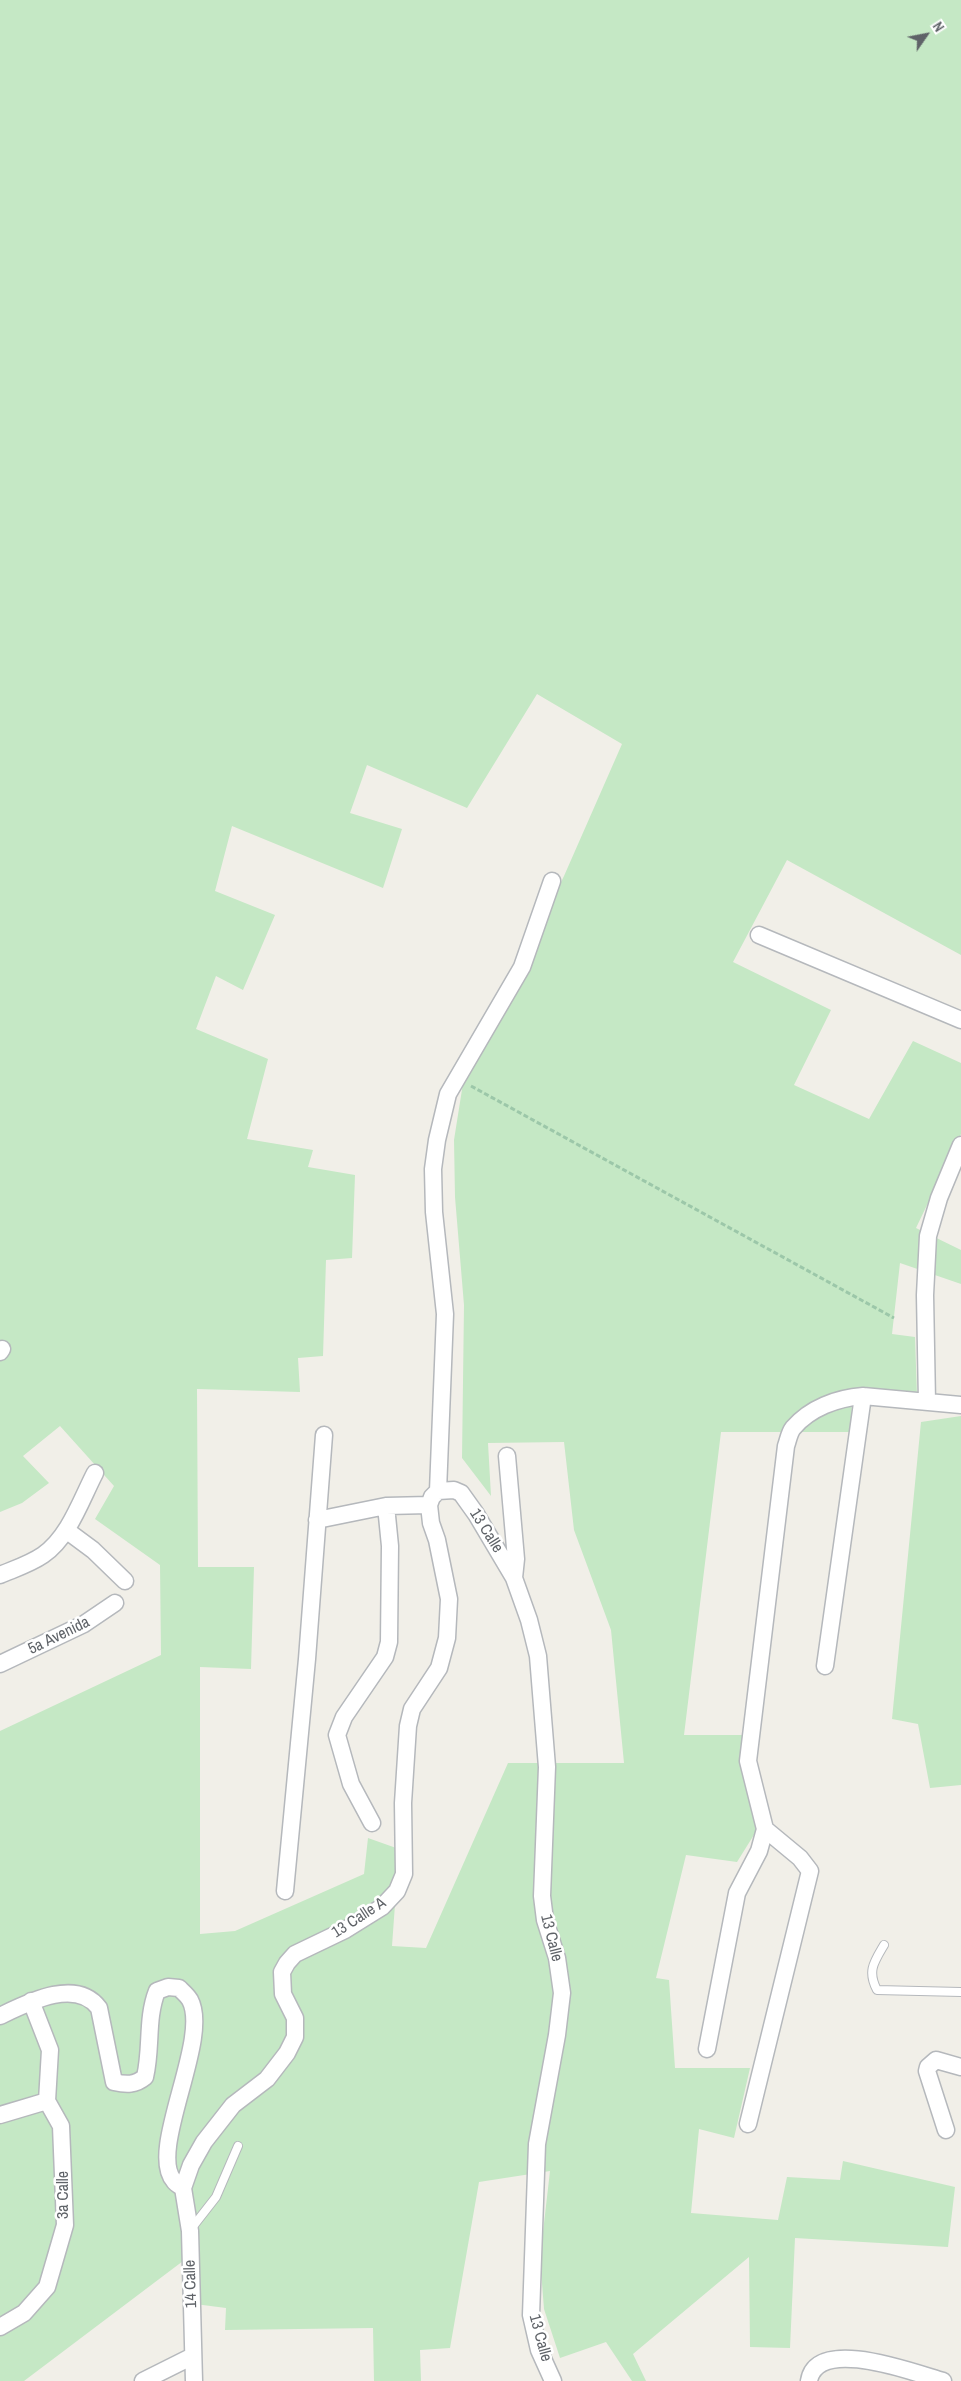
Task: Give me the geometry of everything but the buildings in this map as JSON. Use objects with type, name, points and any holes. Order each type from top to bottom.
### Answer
[{"type":"street","points":[[317,1520],[386,1506],[430,1505],[432,1497],[442,1490],[445,1314],[434,1212],[433,1169],[437,1140],[448,1094],[522,967],[552,881]]},
{"type":"street","points":[[759,935],[961,1020]]},
{"type":"street","points":[[927,1402],[925,1295],[928,1236],[939,1198],[961,1145]]},
{"type":"street","points":[[825,1666],[863,1396]]},
{"type":"street","points":[[708,2049],[737,1892],[759,1851],[765,1829],[748,1761],[786,1446],[792,1429],[815,1409],[848,1397],[863,1396],[961,1405]]},
{"type":"street","points":[[285,1891],[307,1659],[324,1435]]},
{"type":"street","points":[[507,1456],[516,1559],[514,1578]]},
{"type":"street","points":[[0,1575],[41,1556],[50,1549],[66,1530],[95,1473]]},
{"type":"street","name":"13 Calle","points":[[442,1490],[454,1490],[461,1493],[476,1514],[514,1578],[529,1620],[538,1656],[547,1767],[542,1896],[545,1920],[557,1958],[562,1993],[557,2035],[537,2144],[531,2315],[539,2350],[553,2381]]},
{"type":"street","name":"13 Calle A","points":[[183,2188],[204,2142],[233,2105],[267,2079],[287,2053],[295,2037],[295,2018],[283,1994],[282,1972],[287,1963],[295,1954],[345,1930],[382,1907],[396,1891],[404,1874],[403,1803],[408,1726],[412,1709],[439,1668],[447,1638],[448,1599],[437,1540],[431,1523],[430,1505]]},
{"type":"street","points":[[372,1824],[351,1784],[336,1735],[344,1717],[385,1657],[390,1642],[390,1546],[386,1506]]},
{"type":"street","points":[[66,1530],[86,1544],[125,1581]]},
{"type":"street","name":"5a Avenida","points":[[0,1664],[84,1624],[115,1603]]},
{"type":"street","points":[[748,2124],[810,1871],[800,1858],[765,1829]]},
{"type":"street","points":[[0,2016],[31,2001],[57,1995],[82,1994],[93,2000],[99,2008],[114,2082],[126,2085],[138,2083],[145,2077],[149,2060],[150,2008],[156,1991],[168,1987],[179,1988],[190,2000],[194,2034],[167,2149],[169,2171],[173,2181],[183,2188]]},
{"type":"street","points":[[0,2116],[46,2101],[50,2050],[31,2001]]},
{"type":"street","points":[[946,2130],[927,2071],[928,2067],[936,2060],[961,2067]]},
{"type":"street","name":"3a Calle","points":[[0,2327],[24,2313],[47,2287],[64,2225],[61,2126],[46,2101]]},
{"type":"street","name":"14 Calle","points":[[183,2188],[190,2230],[194,2381]]},
{"type":"street","points":[[143,2381],[193,2356]]},
{"type":"street","points":[[809,2381],[811,2372],[821,2362],[836,2357],[874,2362],[944,2381]]},
{"type":"lane","points":[[884,1945],[875,1960],[871,1979],[878,1990],[898,1992],[961,1992]]},
{"type":"lane","points":[[190,2230],[216,2197],[238,2146]]},
{"type":"path","points":[[457,1079],[894,1318]]},
{"type":"green space","points":[[0,0],[961,0],[961,955],[787,860],[733,962],[831,1010],[794,1085],[869,1119],[913,1041],[961,1063],[961,1134],[916,1228],[961,1250],[961,1284],[900,1263],[892,1334],[915,1337],[917,1396],[853,1392],[850,1432],[721,1432],[684,1735],[742,1735],[748,1791],[757,1830],[737,1862],[686,1855],[656,1978],[669,1980],[675,2068],[750,2068],[734,2138],[699,2129],[691,2213],[778,2220],[787,2177],[840,2180],[843,2161],[955,2187],[948,2247],[795,2238],[790,2348],[750,2347],[749,2257],[633,2354],[646,2381],[632,2381],[606,2342],[560,2358],[544,2309],[540,2258],[550,2171],[479,2182],[450,2348],[420,2350],[421,2381],[374,2381],[373,2328],[225,2330],[226,2308],[195,2304],[191,2255],[24,2381],[0,2381],[0,1731],[161,1655],[160,1565],[95,1519],[114,1486],[60,1426],[23,1456],[49,1483],[22,1503],[0,1512]],"holes":[[[537,694],[622,744],[564,876],[464,1077],[454,1140],[455,1197],[464,1305],[462,1458],[491,1496],[488,1443],[564,1442],[574,1530],[611,1630],[624,1763],[508,1763],[426,1948],[392,1946],[399,1849],[368,1838],[364,1874],[235,1931],[200,1934],[200,1667],[251,1669],[254,1567],[198,1567],[197,1389],[300,1392],[298,1358],[323,1356],[326,1260],[352,1258],[355,1175],[308,1167],[313,1150],[247,1139],[268,1059],[196,1029],[216,976],[243,990],[275,915],[215,891],[232,826],[383,888],[402,829],[350,813],[367,765],[467,808]]]},
{"type":"green space","points":[[961,1416],[961,1785],[930,1788],[918,1724],[892,1719],[921,1422]]}]
